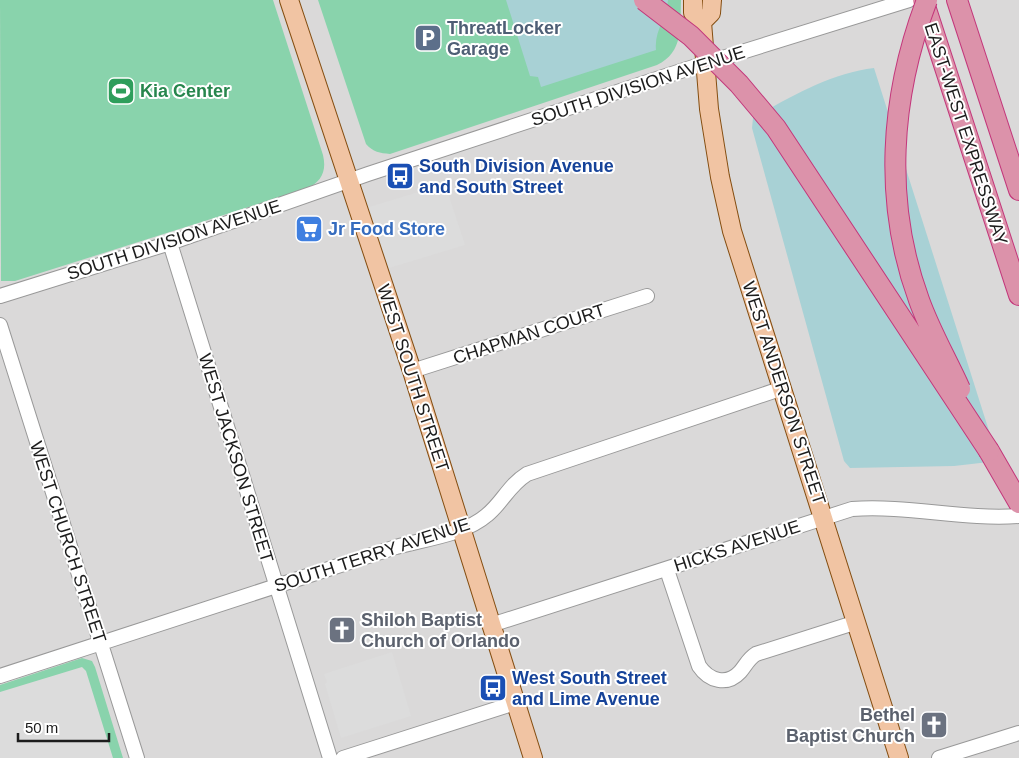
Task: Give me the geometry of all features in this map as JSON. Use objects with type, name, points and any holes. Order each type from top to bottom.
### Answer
[{"type":"highway","points":[[644,0],[691,36],[739,84],[776,128],[989,451],[1019,503]]},
{"type":"highway","name":"EAST-WEST EXPRESSWAY","points":[[923,0],[1019,296]]},
{"type":"highway","points":[[927,0],[900,93],[896,122],[895,189],[902,238],[920,302],[989,451]]},
{"type":"highway","name":"EAST-WEST EXPRESSWAY","points":[[957,0],[1019,190]]},
{"type":"main road","name":"WEST SOUTH STREET","points":[[289,0],[347,181],[412,371],[533,758]]},
{"type":"main road","name":"WEST ANDERSON STREET","points":[[693,0],[693,12],[702,22],[709,109],[720,177],[730,222],[899,758]]},
{"type":"main road","points":[[702,22],[711,13],[712,0]]},
{"type":"street","name":"SOUTH DIVISION AVENUE","points":[[0,296],[170,242],[368,174],[909,0]]},
{"type":"street","name":"WEST JACKSON STREET","points":[[170,242],[275,586],[330,758]]},
{"type":"street","name":"CHAPMAN COURT","points":[[412,371],[647,296]]},
{"type":"street","name":"WEST CHURCH STREET","points":[[0,325],[137,758]]},
{"type":"street","name":"SOUTH TERRY AVENUE","points":[[0,676],[396,547],[461,529],[485,518],[513,483],[527,474],[783,388]]},
{"type":"street","name":"HICKS AVENUE","points":[[491,625],[852,509],[875,507],[905,508],[970,516],[1019,516]]},
{"type":"street","points":[[667,570],[696,659],[709,678],[725,680],[740,672],[749,659],[756,654],[857,622]]},
{"type":"street","points":[[343,758],[515,703]]},
{"type":"street","points":[[939,758],[1019,733]]},
{"type":"shaded area","points":[[0,0],[1019,0],[1019,758],[0,758]]},
{"type":"shaded area","points":[[445,184],[465,245],[389,268],[369,207]]},
{"type":"shaded area","points":[[392,652],[411,716],[341,738],[325,684],[327,682],[324,674]]},
{"type":"shaded area","points":[[82,667],[86,671],[113,758],[0,758],[0,692]]},
{"type":"green space","points":[[0,0],[273,0],[323,155],[324,167],[322,176],[316,183],[306,189],[15,281],[1,281]]},
{"type":"green space","points":[[318,0],[681,0],[680,29],[676,46],[672,53],[666,60],[657,65],[390,154],[377,152],[366,144]]},
{"type":"green space","points":[[82,658],[92,661],[95,667],[123,758],[0,758],[0,685]]},
{"type":"water","points":[[506,0],[668,0],[657,36],[656,50],[541,87],[538,77],[530,76]]},
{"type":"water","points":[[874,68],[996,453],[989,462],[954,466],[850,468],[844,461],[752,128],[753,118],[796,94],[842,75]]},
{"type":"place","name":"ThreatLocker Garage","points":[[428,38]]},
{"type":"place","name":"Kia Center","points":[[121,91]]},
{"type":"place","name":"South Division Avenue and South Street","points":[[400,176]]},
{"type":"place","name":"Jr Food Store","points":[[309,229]]},
{"type":"place","name":"Shiloh Baptist Church of Orlando","points":[[342,630]]},
{"type":"place","name":"West South Street and Lime Avenue","points":[[493,688]]},
{"type":"place","name":"Bethel Baptist Church","points":[[934,725]]}]
